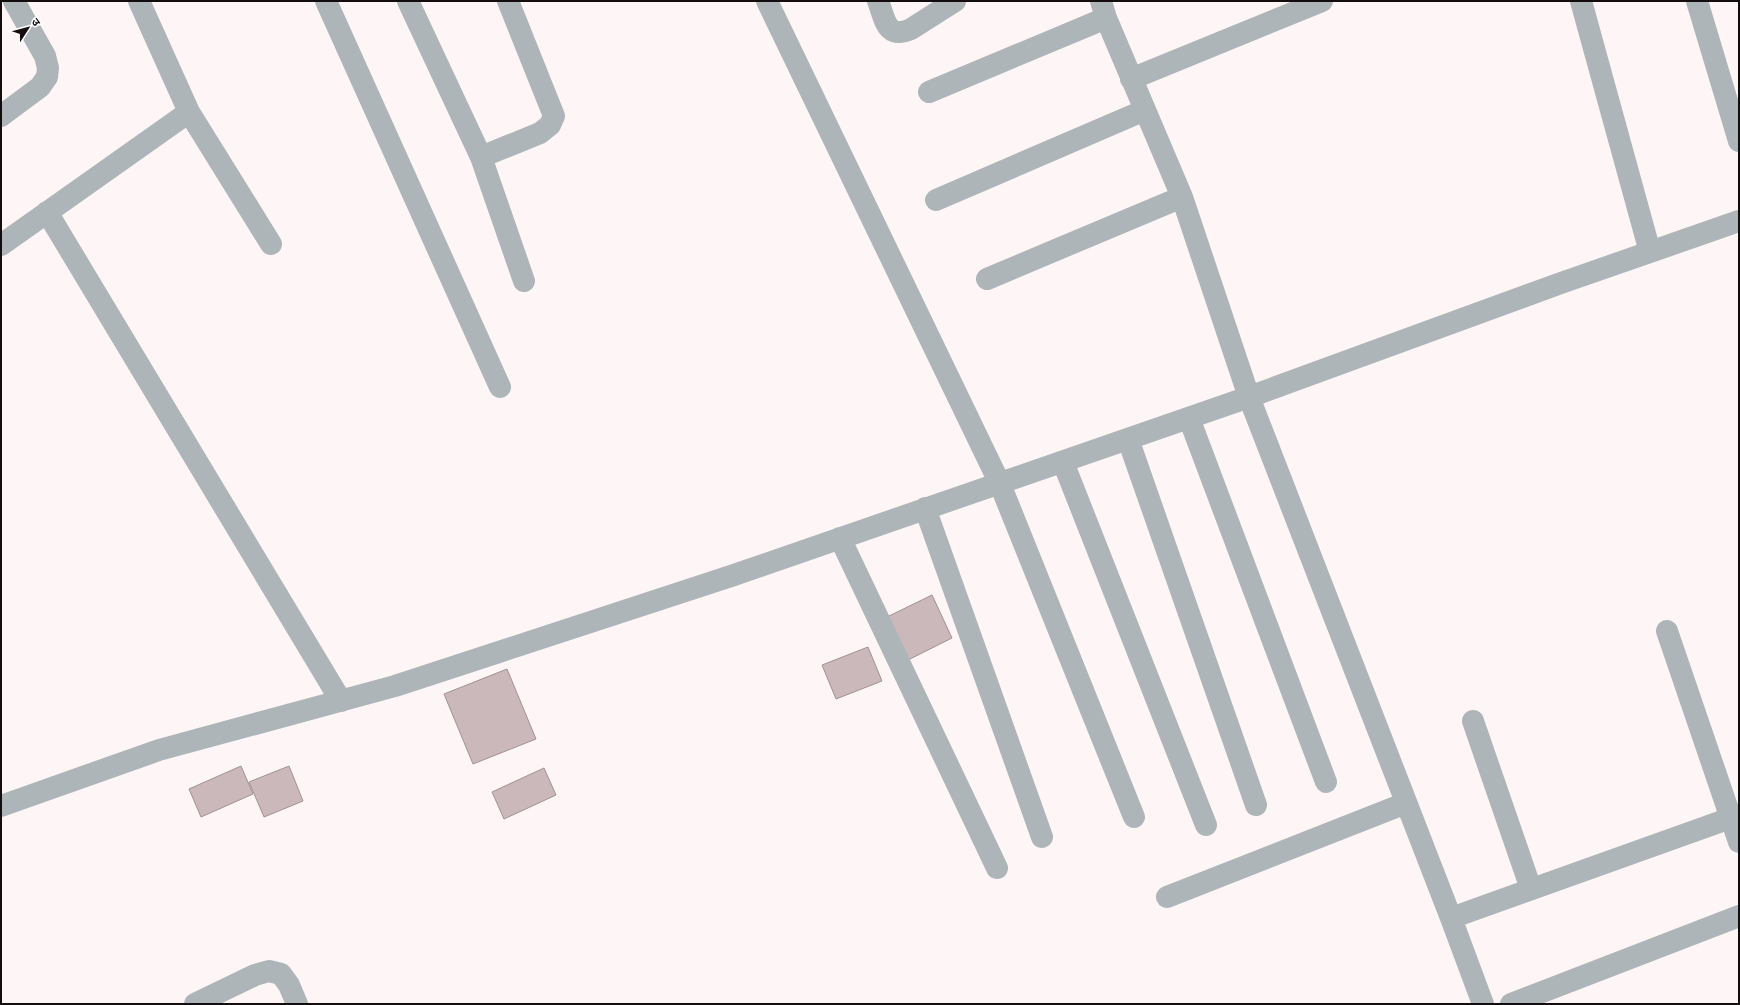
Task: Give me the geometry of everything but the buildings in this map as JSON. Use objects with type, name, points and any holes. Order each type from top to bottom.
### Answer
[{"type":"street","points":[[1,116],[40,87],[47,77],[48,68],[45,56],[14,1]]},
{"type":"street","points":[[139,1],[189,112],[271,244]]},
{"type":"street","points":[[326,1],[500,387]]},
{"type":"street","points":[[408,1],[481,157],[524,281]]},
{"type":"street","points":[[481,157],[540,133],[550,125],[554,116],[508,1]]},
{"type":"street","points":[[767,1],[1000,484],[1134,817]]},
{"type":"street","points":[[878,1],[888,28],[894,32],[904,32],[911,29],[955,1]]},
{"type":"street","points":[[1131,78],[1322,1]]},
{"type":"street","points":[[1581,1],[1650,252]]},
{"type":"street","points":[[1697,1],[1739,141]]},
{"type":"street","points":[[929,92],[1103,10],[1182,197],[1249,397],[1452,918],[1483,1004]]},
{"type":"street","points":[[936,200],[1145,110]]},
{"type":"street","points":[[1,245],[189,112]]},
{"type":"street","points":[[988,279],[1182,197]]},
{"type":"street","points":[[48,212],[341,701]]},
{"type":"street","points":[[1,806],[159,750],[394,686],[731,576],[1249,397],[1561,283],[1739,222]]},
{"type":"street","points":[[1189,418],[1326,782]]},
{"type":"street","points":[[1128,439],[1256,805]]},
{"type":"street","points":[[1063,462],[1206,825]]},
{"type":"street","points":[[925,508],[1042,836]]},
{"type":"street","points":[[840,538],[997,868]]},
{"type":"street","points":[[1667,631],[1735,816],[1739,842]]},
{"type":"street","points":[[1473,721],[1531,889]]},
{"type":"street","points":[[1167,897],[1406,802]]},
{"type":"street","points":[[1452,918],[1735,816]]},
{"type":"street","points":[[1511,1004],[1739,916]]},
{"type":"street","points":[[195,1004],[255,975],[269,971],[281,974],[289,985],[297,1004]]}]
